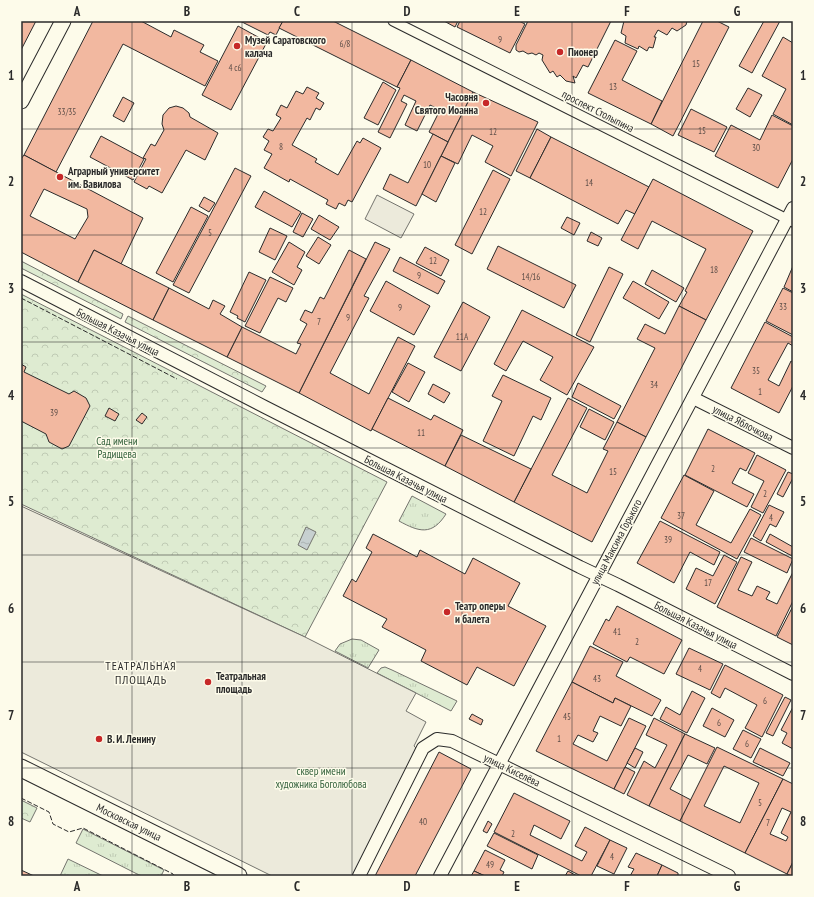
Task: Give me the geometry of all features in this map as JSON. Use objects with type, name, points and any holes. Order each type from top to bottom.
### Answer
[{"type":"main road","name":"Московская улица","points":[[21,768],[238,876]]},
{"type":"street","points":[[21,101],[63,21]]},
{"type":"street","name":"проспект Столыпина","points":[[393,21],[790,220]]},
{"type":"street","name":"улица Максима Горького","points":[[440,876],[598,575],[790,220],[793,208]]},
{"type":"street","name":"Большая Казачья улица","points":[[21,281],[265,408],[793,674]]},
{"type":"street","name":"улица Яблочкова","points":[[693,398],[793,448]]},
{"type":"street","name":"улица Киселёва","points":[[359,876],[423,748],[437,739],[452,741],[729,876]]},
{"type":"green space","points":[[21,261],[123,314],[121,319],[21,268]]},
{"type":"green space","name":"Сад имени Радищева","points":[[21,294],[387,482],[305,637],[21,504]]},
{"type":"green space","points":[[128,316],[266,386],[262,392],[125,322]]},
{"type":"green space","points":[[412,496],[446,514],[436,526],[425,530],[413,528],[399,521]]},
{"type":"green space","points":[[352,639],[361,640],[379,650],[368,668],[335,651],[340,644]]},
{"type":"green space","points":[[385,667],[457,701],[451,711],[377,673],[381,668]]},
{"type":"green space","points":[[21,800],[37,808],[30,822],[21,818]]},
{"type":"green space","points":[[83,829],[164,870],[161,876],[141,876],[76,843]]},
{"type":"green space","points":[[68,859],[103,876],[60,876]]},
{"type":"shaded area","points":[[377,195],[414,214],[401,238],[365,219]]},
{"type":"shaded area","name":"Театральная площадь","points":[[21,506],[305,637],[416,693],[406,711],[426,722],[414,746],[418,750],[352,876],[272,876],[21,752]]},
{"type":"water","points":[[306,527],[316,532],[307,550],[298,545]]},
{"type":"building","points":[[21,21],[36,21],[21,50]]},
{"type":"building","points":[[93,21],[141,21],[171,37],[174,30],[204,45],[200,52],[218,61],[205,86],[123,44],[56,172],[24,155]]},
{"type":"building","points":[[240,21],[283,21],[276,35],[270,32],[268,35]]},
{"type":"building","points":[[283,21],[333,21],[411,60],[397,87],[279,28]]},
{"type":"building","points":[[444,21],[458,21],[455,27]]},
{"type":"building","points":[[460,21],[519,21],[525,24],[510,53],[457,27]]},
{"type":"building","name":"Пионер","points":[[528,21],[611,21],[588,67],[583,65],[576,78],[573,76],[575,83],[566,81],[560,75],[557,77],[553,71],[550,73],[542,60],[543,55],[539,53],[536,55],[532,53],[528,54],[523,51],[519,52],[516,50],[516,45]]},
{"type":"building","points":[[624,21],[687,21],[686,25],[677,31],[672,28],[667,35],[658,30],[654,37],[656,37],[653,48],[649,47],[647,51],[639,46],[638,49],[625,43],[626,36],[621,33]]},
{"type":"building","points":[[703,21],[717,21],[729,27],[673,136],[651,124]]},
{"type":"building","points":[[764,21],[780,21],[752,73],[739,66]]},
{"type":"building","points":[[238,26],[267,42],[231,110],[202,95]]},
{"type":"building","points":[[783,37],[793,43],[793,125],[773,114],[786,89],[762,76]]},
{"type":"building","points":[[615,40],[637,51],[622,80],[662,101],[651,124],[588,93]]},
{"type":"building","points":[[411,60],[473,92],[448,142],[429,132],[440,110],[430,105],[417,131],[405,125],[416,101],[404,95],[401,101],[407,104],[390,138],[378,132],[400,88],[397,87]]},
{"type":"building","points":[[383,82],[396,90],[378,125],[364,118]]},
{"type":"building","points":[[307,87],[319,93],[316,98],[324,103],[320,110],[316,108],[310,120],[307,118],[292,145],[317,159],[315,162],[338,175],[357,141],[360,143],[363,138],[381,148],[352,202],[348,200],[345,206],[339,203],[336,209],[326,204],[328,200],[290,179],[289,182],[264,168],[272,154],[264,150],[269,141],[263,137],[268,129],[273,131],[281,118],[276,115],[281,105],[287,108],[296,91],[303,94]]},
{"type":"building","points":[[748,88],[762,95],[750,117],[736,109]]},
{"type":"building","points":[[473,92],[538,122],[511,176],[485,162],[493,146],[472,135],[458,164],[441,156]]},
{"type":"building","points":[[123,97],[134,103],[124,122],[113,116]]},
{"type":"building","points":[[176,106],[183,108],[189,113],[190,117],[218,133],[205,160],[186,150],[162,193],[149,186],[147,189],[134,182],[146,159],[143,158],[151,144],[155,146],[164,130],[162,124],[163,115],[169,108]]},
{"type":"building","points":[[691,109],[727,127],[714,152],[678,135]]},
{"type":"building","points":[[772,115],[793,126],[793,159],[778,188],[715,156],[731,125],[760,140]]},
{"type":"building","points":[[537,129],[551,137],[530,178],[516,171]]},
{"type":"building","points":[[433,134],[448,142],[416,206],[383,189],[390,174],[408,183]]},
{"type":"building","points":[[101,136],[144,159],[133,180],[90,157]]},
{"type":"building","points":[[551,137],[649,187],[635,214],[626,210],[618,224],[530,178]]},
{"type":"building","points":[[24,155],[143,218],[121,264],[94,250],[78,282],[21,252],[21,159]],"holes":[[[44,189],[87,209],[88,217],[75,239],[30,216]]]},
{"type":"building","points":[[441,156],[455,163],[436,202],[422,194]]},
{"type":"building","points":[[235,168],[251,176],[189,293],[173,285]]},
{"type":"building","points":[[493,170],[510,179],[472,254],[455,245]]},
{"type":"building","points":[[653,179],[753,231],[706,320],[679,306],[687,292],[685,291],[706,249],[652,221],[638,249],[621,240]]},
{"type":"building","points":[[264,191],[301,212],[292,227],[255,207]]},
{"type":"building","points":[[204,197],[215,203],[209,212],[199,206]]},
{"type":"building","points":[[191,207],[208,216],[173,282],[156,273]]},
{"type":"building","points":[[302,213],[313,219],[303,237],[293,232]]},
{"type":"building","points":[[319,215],[339,227],[330,240],[311,229]]},
{"type":"building","points":[[567,217],[580,223],[574,235],[561,228]]},
{"type":"building","points":[[270,228],[287,236],[275,260],[259,252]]},
{"type":"building","points":[[591,232],[602,238],[598,246],[587,241]]},
{"type":"building","points":[[318,237],[331,245],[319,264],[306,256]]},
{"type":"building","points":[[289,242],[305,252],[297,267],[302,270],[294,285],[272,272]]},
{"type":"building","points":[[375,242],[390,249],[364,296],[369,298],[330,373],[369,394],[398,337],[415,346],[371,431],[299,393]]},
{"type":"building","points":[[498,246],[576,285],[564,308],[487,269]]},
{"type":"building","points":[[425,247],[449,260],[441,276],[416,263]]},
{"type":"building","points":[[94,250],[169,288],[153,320],[78,282]]},
{"type":"building","points":[[349,250],[366,259],[299,393],[227,357],[242,327],[296,354],[301,344],[297,343],[307,324],[300,320],[305,310],[312,313],[320,297],[324,299]]},
{"type":"building","points":[[400,257],[445,281],[438,294],[393,271]]},
{"type":"building","points":[[793,266],[793,292],[784,287]]},
{"type":"building","points":[[609,267],[623,274],[590,342],[576,335]]},
{"type":"building","points":[[652,270],[684,288],[676,302],[645,284]]},
{"type":"building","points":[[249,272],[266,280],[245,322],[230,312]]},
{"type":"building","points":[[270,277],[293,288],[286,302],[278,298],[260,333],[245,326]]},
{"type":"building","points":[[386,281],[430,306],[414,335],[370,311]]},
{"type":"building","points":[[633,281],[669,302],[659,319],[623,298]]},
{"type":"building","points":[[169,288],[209,309],[213,300],[225,306],[220,314],[242,327],[227,357],[153,320]]},
{"type":"building","points":[[783,288],[793,293],[793,335],[766,321]]},
{"type":"building","points":[[463,302],[490,317],[461,371],[434,357]]},
{"type":"building","points":[[679,306],[706,320],[646,437],[617,422],[655,348],[637,339],[645,324],[665,334]]},
{"type":"building","points":[[522,310],[594,347],[567,395],[540,380],[553,357],[523,341],[506,371],[494,364]]},
{"type":"building","points":[[765,322],[793,337],[793,346],[788,343],[768,380],[779,386],[791,361],[793,362],[793,386],[779,413],[731,388]]},
{"type":"building","points":[[408,363],[425,372],[409,402],[392,392]]},
{"type":"building","points":[[21,364],[26,367],[24,372],[69,394],[74,391],[86,398],[90,406],[69,446],[62,449],[49,442],[46,434],[21,421]]},
{"type":"building","points":[[503,375],[551,398],[541,420],[533,416],[514,456],[483,441],[502,401],[492,396]]},
{"type":"building","points":[[578,383],[621,406],[614,419],[572,397]]},
{"type":"building","points":[[433,384],[450,393],[444,403],[428,394]]},
{"type":"building","points":[[388,398],[431,420],[434,415],[463,430],[445,466],[372,429]]},
{"type":"building","points":[[568,398],[587,408],[552,475],[587,493],[608,451],[603,449],[617,422],[646,437],[592,542],[514,502]]},
{"type":"building","points":[[109,408],[119,414],[115,421],[105,416]]},
{"type":"building","points":[[589,409],[614,422],[605,440],[580,427]]},
{"type":"building","points":[[142,413],[147,417],[142,424],[136,420]]},
{"type":"building","points":[[708,429],[755,453],[746,471],[740,468],[732,483],[754,494],[747,507],[685,475]]},
{"type":"building","points":[[461,435],[531,469],[514,502],[445,466]]},
{"type":"building","points":[[757,455],[786,470],[763,513],[751,507],[764,481],[748,473]]},
{"type":"building","points":[[788,472],[793,474],[793,478],[783,497],[777,494]]},
{"type":"building","points":[[684,475],[714,491],[696,525],[731,543],[750,509],[761,515],[737,559],[661,518]]},
{"type":"building","points":[[769,505],[784,512],[776,527],[770,524],[761,541],[753,536]]},
{"type":"building","points":[[660,521],[720,552],[714,565],[690,552],[674,583],[637,563]]},
{"type":"building","name":"Театр оперы и балета","points":[[373,534],[417,557],[420,550],[465,574],[473,558],[520,583],[508,606],[546,626],[514,686],[477,667],[467,685],[421,661],[426,650],[382,627],[387,619],[343,596],[352,579],[356,582],[372,552],[366,548]]},
{"type":"building","points":[[770,534],[793,547],[792,556],[766,542]]},
{"type":"building","points":[[751,538],[793,559],[787,573],[744,552]]},
{"type":"building","points":[[724,555],[737,562],[715,604],[686,589],[696,568],[713,576]]},
{"type":"building","points":[[741,557],[752,562],[738,590],[752,596],[757,586],[770,592],[766,599],[777,604],[793,572],[793,601],[776,636],[717,607]]},
{"type":"building","points":[[617,606],[682,640],[664,674],[630,657],[627,662],[593,644],[606,619],[609,621]]},
{"type":"building","points":[[793,606],[793,645],[777,637]]},
{"type":"building","points":[[590,646],[623,662],[616,676],[661,700],[652,716],[615,698],[613,703],[572,682]]},
{"type":"building","points":[[689,648],[723,664],[710,690],[676,674]]},
{"type":"building","points":[[725,665],[783,695],[762,737],[745,728],[757,705],[725,688],[720,698],[711,693]]},
{"type":"building","points":[[572,682],[613,703],[615,698],[631,706],[621,726],[600,716],[593,731],[598,733],[593,742],[578,735],[573,744],[607,761],[629,718],[646,726],[614,789],[536,751]]},
{"type":"building","points":[[692,691],[705,698],[687,733],[660,719],[666,707],[680,715]]},
{"type":"building","points":[[785,697],[791,700],[773,736],[766,733]]},
{"type":"building","points":[[793,707],[793,749],[782,743],[787,733],[781,730]]},
{"type":"building","points":[[712,708],[734,720],[725,737],[703,726]]},
{"type":"building","points":[[472,714],[483,720],[481,725],[469,719]]},
{"type":"building","points":[[654,718],[685,734],[649,806],[627,795],[644,761],[655,768],[667,745],[646,735]]},
{"type":"building","points":[[743,730],[761,739],[751,758],[733,749]]},
{"type":"building","points":[[685,734],[715,748],[707,764],[688,755],[670,789],[691,800],[680,821],[649,806]]},
{"type":"building","points":[[717,747],[783,779],[745,853],[680,821]],"holes":[[[724,766],[759,783],[740,823],[704,806]]]},
{"type":"building","points":[[635,748],[643,752],[635,768],[627,763]]},
{"type":"building","points":[[760,748],[790,763],[783,776],[753,762]]},
{"type":"building","points":[[439,752],[471,769],[415,876],[375,876]]},
{"type":"building","points":[[625,767],[635,772],[624,794],[614,789]]},
{"type":"building","points":[[783,779],[793,784],[793,862],[787,874],[745,853]],"holes":[[[782,808],[791,812],[781,833],[788,837],[786,841],[770,834]]]},
{"type":"building","points":[[514,793],[570,821],[561,839],[534,825],[530,835],[582,861],[587,852],[575,846],[585,827],[610,840],[591,876],[581,876],[494,832]]},
{"type":"building","points":[[488,821],[492,824],[487,833],[483,831]]},
{"type":"building","points":[[494,833],[538,855],[532,869],[487,846]]},
{"type":"building","points":[[610,840],[627,848],[614,874],[597,866]]},
{"type":"building","points":[[485,850],[505,860],[500,870],[504,872],[502,876],[485,876],[474,871]]},
{"type":"building","points":[[636,853],[662,865],[657,876],[630,876],[634,869],[628,867]]},
{"type":"building","points":[[793,862],[793,876],[791,876],[787,874]]},
{"type":"building","points":[[662,865],[678,873],[680,876],[657,876]]},
{"type":"building","points":[[21,870],[34,876],[21,876]]},
{"type":"building","points":[[474,871],[485,876],[471,876]]},
{"type":"building","points":[[568,871],[577,876],[565,876]]},
{"type":"fence","points":[[21,298],[177,379]]},
{"type":"fence","points":[[21,798],[49,812],[53,824],[69,832],[83,828],[173,874],[174,876]]},
{"type":"place","name":"Музей Саратовского калача","points":[[237,46]]},
{"type":"place","name":"Пионер","points":[[560,52]]},
{"type":"place","name":"Часовня Святого Иоанна","points":[[486,103]]},
{"type":"place","name":"Аграрный университет им. Вавилова","points":[[60,177]]},
{"type":"place","name":"Театр оперы и балета","points":[[447,612]]},
{"type":"place","name":"Театральная площадь","points":[[208,682]]},
{"type":"place","name":"В. И. Ленину","points":[[99,739]]},
{"type":"district","name":"ТЕАТРАЛЬНАЯ ПЛОЩАДЬ","points":[[141,673]]},
{"type":"park label","name":"сквер имени художника Боголюбова","points":[[321,777]]}]
